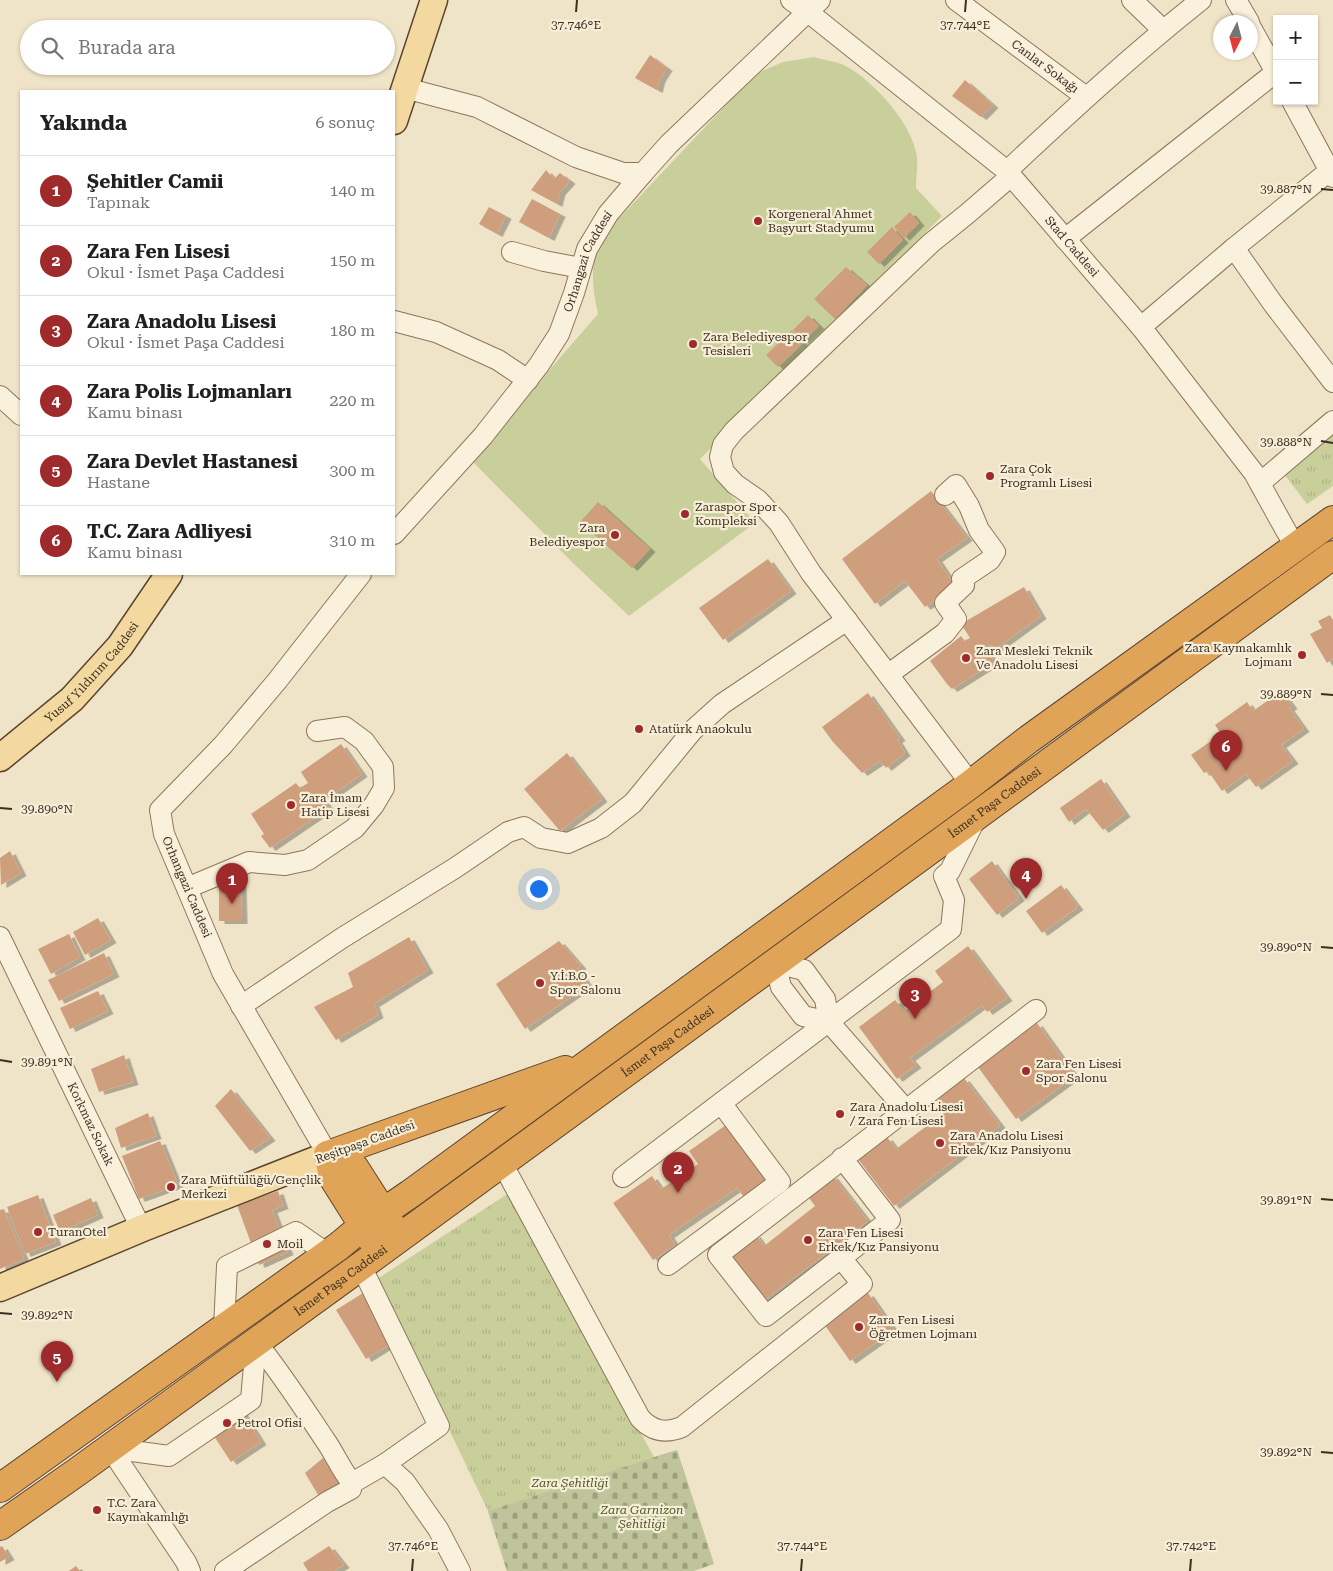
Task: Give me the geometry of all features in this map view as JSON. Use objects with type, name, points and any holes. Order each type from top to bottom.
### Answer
[{"type":"highway","points":[[0,1488],[328,1254],[373,1219],[971,784],[1028,739],[1333,520]]},
{"type":"highway","name":"İsmet Paşa Caddesi","points":[[0,1526],[380,1252],[1333,556]]},
{"type":"highway","name":"Reşitpaşa Caddesi","points":[[328,1155],[593,1060]]},
{"type":"highway","points":[[328,1155],[354,1167],[373,1219],[380,1252]]},
{"type":"main road","points":[[395,117],[434,0]]},
{"type":"main road","name":"Yusuf Yıldırım Caddesi","points":[[0,758],[72,699],[120,646],[168,575]]},
{"type":"main road","name":"Reşitpaşa Caddesi","points":[[0,1288],[328,1155]]},
{"type":"street","name":"Stad Caddesi","points":[[791,0],[814,6],[1009,173],[1141,327],[1254,473],[1295,546]]},
{"type":"street","name":"Canlar Sokağı","points":[[956,0],[1086,97]]},
{"type":"street","points":[[1132,0],[1163,30]]},
{"type":"street","points":[[971,784],[811,573],[779,524],[758,500],[735,484],[724,472],[720,457],[724,445],[734,431],[930,243],[967,214],[1086,97],[1200,0]]},
{"type":"street","points":[[1236,0],[1245,15]]},
{"type":"street","name":"Orhangazi Caddesi","points":[[395,533],[406,518],[483,436],[540,365],[559,334],[587,249],[608,214],[642,173],[676,137],[814,6]]},
{"type":"street","points":[[1258,39],[1273,67]]},
{"type":"street","points":[[1065,239],[1273,75]]},
{"type":"street","points":[[405,88],[477,107],[576,157],[623,173],[642,173]]},
{"type":"street","points":[[1141,327],[1234,248],[1332,172],[1294,105]]},
{"type":"street","points":[[1234,248],[1274,305],[1333,382]]},
{"type":"street","points":[[512,252],[544,261],[581,268]]},
{"type":"street","points":[[395,321],[436,332],[498,360],[528,380]]},
{"type":"street","points":[[0,396],[20,414]]},
{"type":"street","points":[[1260,483],[1333,421]]},
{"type":"street","points":[[889,674],[944,633],[956,619],[945,603],[964,585],[962,579],[990,560],[995,552],[979,530],[969,506],[956,485],[945,495]]},
{"type":"street","name":"Orhangazi Caddesi","points":[[328,1155],[223,974],[164,834],[160,810],[224,745],[361,575]]},
{"type":"street","points":[[241,1006],[342,938],[455,868],[508,832],[524,827],[541,838],[568,843],[601,828],[633,803],[693,730],[722,704],[847,620]]},
{"type":"street","points":[[187,888],[249,862],[285,865],[308,860],[355,828],[374,805],[384,788],[383,767],[364,741],[345,727],[317,731]]},
{"type":"street","points":[[623,1177],[951,930],[954,900],[944,876],[950,871],[977,816]]},
{"type":"street","name":"Korkmaz Sokak","points":[[0,937],[136,1218],[144,1228]]},
{"type":"street","points":[[829,1022],[802,1016],[781,987],[775,963],[804,970],[825,999],[829,1022],[906,1110]]},
{"type":"street","points":[[842,1158],[890,1220],[766,1316],[718,1255],[842,1158],[1036,1010]]},
{"type":"street","points":[[668,1265],[780,1182],[721,1103]]},
{"type":"street","points":[[502,1163],[640,1418],[645,1424],[660,1431],[667,1432],[682,1428],[862,1284],[840,1258]]},
{"type":"street","points":[[224,1327],[227,1266],[296,1232],[328,1254]]},
{"type":"street","points":[[352,1483],[385,1464],[439,1426],[380,1252]]},
{"type":"street","points":[[110,1448],[168,1456],[251,1400],[256,1342]]},
{"type":"street","points":[[256,1342],[277,1368],[352,1483]]},
{"type":"street","points":[[110,1448],[186,1562],[190,1571]]},
{"type":"street","points":[[385,1464],[405,1482],[438,1529],[460,1571]]},
{"type":"street","points":[[225,1571],[326,1502],[351,1489],[352,1483]]},
{"type":"green space","name":"Zara Belediyespor Tesisleri","points":[[814,57],[844,65],[867,81],[890,104],[900,117],[914,144],[917,157],[916,188],[942,216],[700,459],[755,523],[629,616],[574,564],[471,460],[598,314],[593,273],[595,256],[598,245],[610,228],[755,74],[783,62]]},
{"type":"green space","points":[[1333,434],[1333,486],[1307,504],[1284,474]]},
{"type":"green space","name":"Zara Şehitliği","points":[[509,1193],[654,1457],[677,1450],[714,1564],[693,1571],[507,1571],[488,1511],[377,1279]]},
{"type":"green space","name":"Zara Garnizon Şehitliği","points":[[677,1450],[714,1564],[693,1571],[507,1571],[488,1511]]},
{"type":"building","points":[[650,55],[667,68],[660,79],[657,90],[635,78]]},
{"type":"building","points":[[965,80],[993,105],[981,117],[952,96]]},
{"type":"building","points":[[546,170],[554,179],[560,173],[570,181],[560,192],[557,204],[531,190]]},
{"type":"building","points":[[532,199],[560,214],[549,238],[519,222]]},
{"type":"building","points":[[489,207],[506,216],[497,234],[479,224]]},
{"type":"building","points":[[910,212],[919,223],[904,238],[894,227]]},
{"type":"building","points":[[892,227],[903,240],[879,264],[867,252]]},
{"type":"building","points":[[846,267],[867,285],[835,319],[814,299]]},
{"type":"building","points":[[808,315],[819,326],[803,341],[793,330]]},
{"type":"building","points":[[792,330],[803,343],[778,367],[766,355]]},
{"type":"building","points":[[931,491],[967,538],[937,559],[955,586],[925,607],[905,581],[875,604],[842,559]]},
{"type":"building","name":"Zara Belediyespor","points":[[598,502],[650,549],[632,568],[580,522]]},
{"type":"building","points":[[768,559],[791,591],[723,640],[699,608]]},
{"type":"building","points":[[1024,587],[1041,616],[997,648],[990,645],[985,649],[995,662],[952,689],[930,661],[961,636],[965,641],[970,638],[961,624]]},
{"type":"building","name":"Zara Kaymakamlık Lojmanı","points":[[1330,615],[1333,620],[1333,659],[1327,663],[1310,634],[1322,628],[1318,621]]},
{"type":"building","points":[[1281,691],[1292,706],[1289,708],[1304,729],[1281,745],[1293,761],[1256,787],[1246,774],[1222,791],[1208,771],[1204,773],[1191,755],[1221,734],[1215,725],[1247,702],[1253,711]]},
{"type":"building","points":[[868,693],[900,738],[897,740],[905,753],[886,768],[880,761],[862,773],[833,742],[822,727]]},
{"type":"building","points":[[341,744],[362,774],[329,797],[326,792],[321,796],[329,808],[270,848],[261,836],[264,834],[251,814],[296,783],[300,788],[308,783],[301,772]]},
{"type":"building","points":[[567,753],[602,799],[560,831],[524,789]]},
{"type":"building","points":[[1101,779],[1125,814],[1103,830],[1086,809],[1069,822],[1060,808]]},
{"type":"building","points":[[10,851],[21,873],[1,885],[0,858]]},
{"type":"building","points":[[992,861],[1019,898],[997,915],[969,879]]},
{"type":"building","points":[[241,884],[242,921],[219,921],[219,885]]},
{"type":"building","points":[[1061,885],[1078,907],[1042,933],[1026,911]]},
{"type":"building","points":[[98,918],[111,940],[85,955],[73,932]]},
{"type":"building","points":[[69,934],[80,957],[51,974],[38,949]]},
{"type":"building","points":[[409,937],[428,970],[374,1004],[378,1015],[336,1040],[314,1007],[353,987],[348,973]]},
{"type":"building","points":[[559,941],[581,966],[577,969],[588,985],[525,1029],[496,984]]},
{"type":"building","points":[[968,946],[1007,998],[987,1012],[982,1005],[910,1058],[916,1065],[897,1079],[859,1027],[895,1000],[904,1011],[943,982],[935,971]]},
{"type":"building","points":[[104,953],[114,974],[59,1001],[48,980]]},
{"type":"building","points":[[98,991],[108,1011],[70,1029],[60,1008]]},
{"type":"building","name":"Zara Fen Lisesi Spor Salonu","points":[[1037,1023],[1075,1076],[1016,1119],[978,1067]]},
{"type":"building","points":[[124,1055],[133,1082],[99,1092],[91,1069]]},
{"type":"building","name":"Zara Anadolu Lisesi Erkek/Kız Pansiyonu","points":[[964,1078],[1000,1125],[894,1206],[858,1159],[887,1137],[896,1149],[948,1110],[938,1098]]},
{"type":"building","points":[[231,1089],[270,1138],[250,1151],[215,1106]]},
{"type":"building","points":[[148,1113],[156,1136],[121,1148],[115,1128]]},
{"type":"building","points":[[726,1125],[766,1182],[744,1197],[737,1188],[669,1235],[675,1245],[653,1260],[613,1203],[652,1176],[661,1189],[698,1164],[689,1151]]},
{"type":"building","points":[[160,1141],[178,1185],[139,1199],[122,1156]]},
{"type":"building","name":"Zara Fen Lisesi Erkek/Kız Pansiyonu","points":[[832,1175],[868,1221],[762,1302],[726,1256],[755,1234],[764,1246],[815,1206],[806,1194]]},
{"type":"building","points":[[278,1191],[283,1206],[272,1210],[288,1252],[259,1265],[237,1205]]},
{"type":"building","points":[[38,1195],[56,1242],[25,1254],[7,1207]]},
{"type":"building","points":[[91,1198],[98,1215],[60,1232],[53,1215]]},
{"type":"building","points":[[4,1209],[24,1259],[0,1269],[0,1210]]},
{"type":"building","points":[[363,1293],[392,1343],[366,1359],[336,1310]]},
{"type":"building","name":"Zara Fen Lisesi Öğretmen Lojmanı","points":[[868,1293],[894,1330],[850,1361],[824,1324]]},
{"type":"building","points":[[237,1404],[261,1442],[231,1462],[206,1424]]},
{"type":"building","points":[[323,1458],[339,1484],[320,1498],[305,1473]]},
{"type":"building","points":[[2,1546],[9,1557],[0,1562],[0,1547]]},
{"type":"building","points":[[329,1546],[344,1565],[334,1571],[308,1571],[303,1563]]},
{"type":"building","points":[[76,1566],[80,1571],[69,1571]]},
{"type":"place","name":"Korgeneral Ahmet Başyurt Stadyumu","points":[[758,221]]},
{"type":"place","name":"Zara Belediyespor Tesisleri","points":[[693,344]]},
{"type":"place","name":"Zara Çok Programlı Lisesi","points":[[990,476]]},
{"type":"place","name":"Zaraspor Spor Kompleksi","points":[[685,514]]},
{"type":"place","name":"Zara Belediyespor","points":[[615,535]]},
{"type":"place","name":"Zara Kaymakamlık Lojmanı","points":[[1302,655]]},
{"type":"place","name":"Zara Mesleki Teknik Ve Anadolu Lisesi","points":[[966,658]]},
{"type":"place","name":"Atatürk Anaokulu","points":[[639,729]]},
{"type":"place","name":"T.C. Zara Adliyesi","points":[[1226,771]]},
{"type":"place","name":"Zara İmam Hatip Lisesi","points":[[291,805]]},
{"type":"place","name":"Zara Polis Lojmanları","points":[[1026,899]]},
{"type":"place","name":"Şehitler Camii","points":[[232,904]]},
{"type":"place","name":"Y.İ.B.O - Spor Salonu","points":[[540,983]]},
{"type":"place","name":"Zara Anadolu Lisesi","points":[[915,1019]]},
{"type":"place","name":"Zara Fen Lisesi Spor Salonu","points":[[1026,1071]]},
{"type":"place","name":"Zara Anadolu Lisesi / Zara Fen Lisesi","points":[[840,1114]]},
{"type":"place","name":"Zara Anadolu Lisesi Erkek/Kız Pansiyonu","points":[[940,1143]]},
{"type":"place","name":"Zara Müftülüğü/Gençlik Merkezi","points":[[171,1187]]},
{"type":"place","name":"Zara Fen Lisesi","points":[[678,1193]]},
{"type":"place","name":"TuranOtel","points":[[38,1232]]},
{"type":"place","name":"Zara Fen Lisesi Erkek/Kız Pansiyonu","points":[[808,1240]]},
{"type":"place","name":"Moil","points":[[267,1244]]},
{"type":"place","name":"Zara Fen Lisesi Öğretmen Lojmanı","points":[[859,1327]]},
{"type":"place","name":"Zara Devlet Hastanesi","points":[[57,1382]]},
{"type":"place","name":"Petrol Ofisi","points":[[227,1423]]},
{"type":"place","name":"T.C. Zara Kaymakamlığı","points":[[97,1510]]}]
